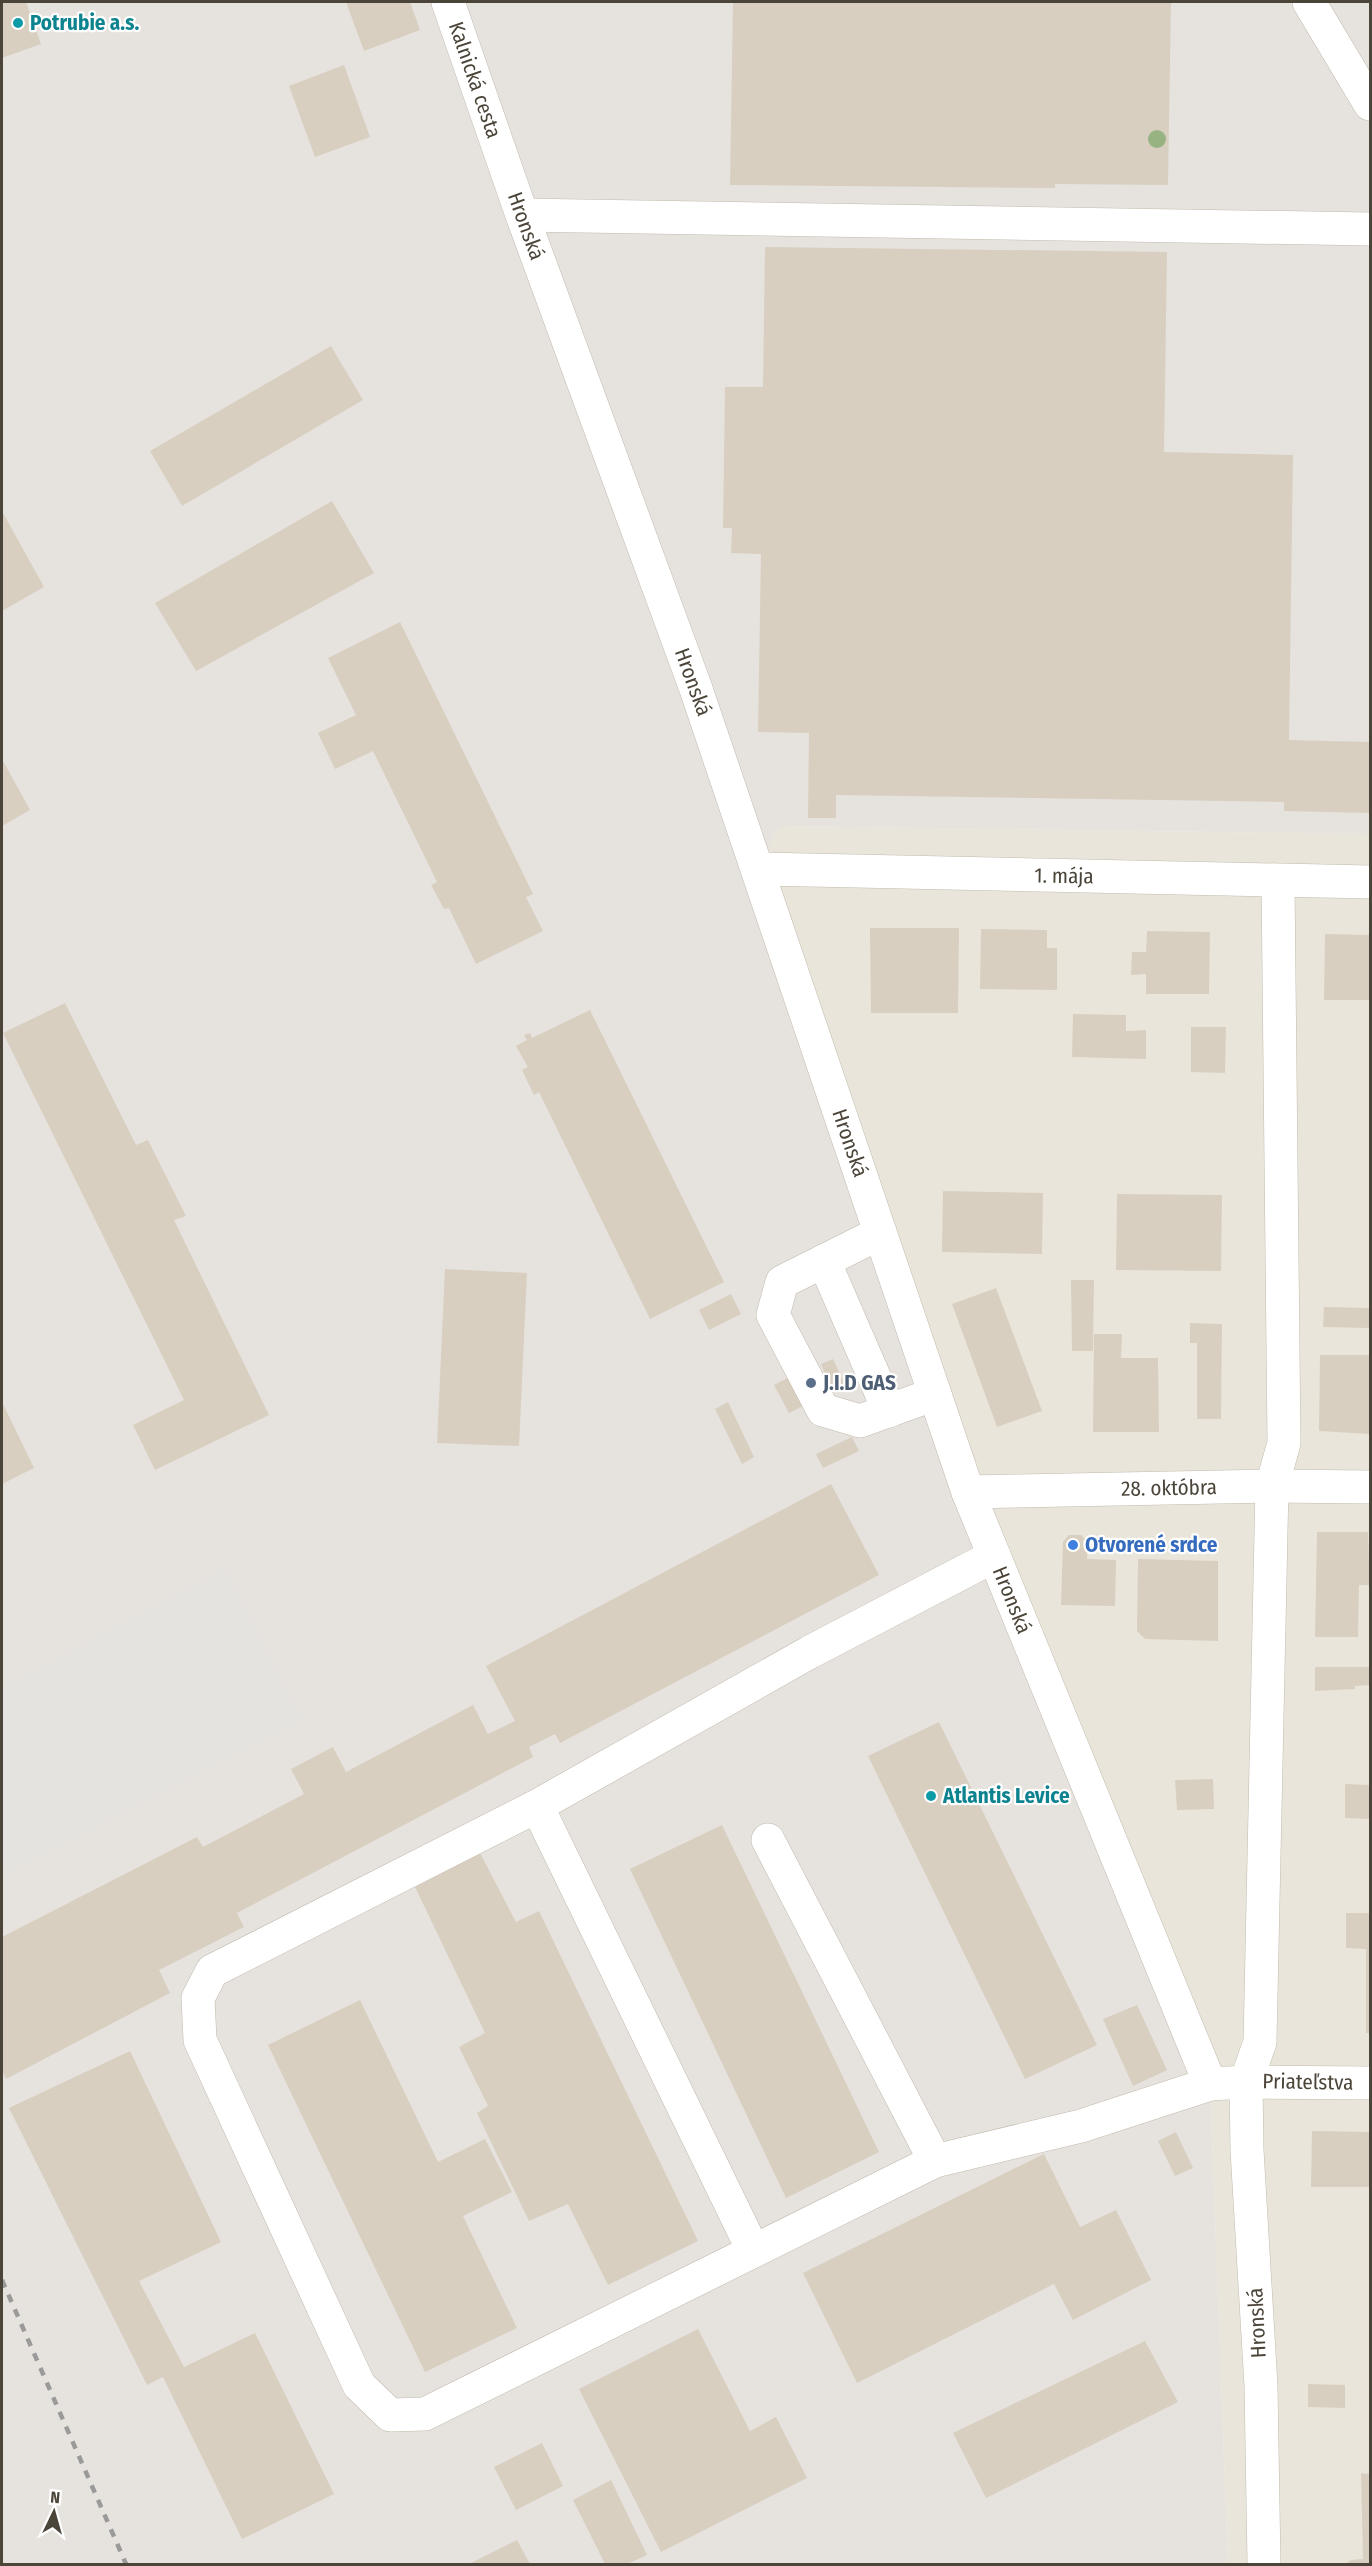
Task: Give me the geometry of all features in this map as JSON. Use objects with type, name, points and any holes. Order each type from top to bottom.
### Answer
[{"type":"street","name":"Kalnická cesta","points":[[448,2],[502,159]]},
{"type":"street","points":[[1309,2],[1371,104]]},
{"type":"street","name":"Hronská","points":[[502,159],[696,690],[968,1492],[1210,2084]]},
{"type":"street","points":[[522,215],[1371,229]]},
{"type":"street","name":"1. mája","points":[[758,869],[1371,882]]},
{"type":"street","name":"Hronská","points":[[1264,2565],[1261,2386],[1247,2150],[1246,2082],[1260,2042],[1272,1486],[1284,1443],[1278,881]]},
{"type":"street","points":[[880,1233],[782,1282],[773,1315],[823,1410],[860,1421],[935,1394]]},
{"type":"street","points":[[824,1261],[889,1411]]},
{"type":"street","name":"28. októbra","points":[[968,1492],[1272,1486],[1371,1487]]},
{"type":"street","points":[[994,1556],[810,1652],[537,1806],[212,1971],[198,1998],[200,2040],[359,2385],[390,2415],[425,2414],[935,2161],[1081,2126],[1210,2084],[1246,2082]]},
{"type":"street","points":[[537,1806],[753,2250]]},
{"type":"street","points":[[768,1840],[935,2161]]},
{"type":"street","name":"Priateľstva","points":[[1246,2082],[1371,2083]]},
{"type":"shaded area","points":[[2,2],[1370,2],[1370,834],[779,826],[758,869],[968,1492],[1210,2084],[1228,2564],[2,2564]]},
{"type":"shaded area","points":[[779,826],[1370,834],[1370,2564],[1228,2564],[1210,2084],[968,1492],[758,869]]},
{"type":"shaded area","points":[[225,1570],[301,1720],[2,1873],[2,1689]]},
{"type":"building","name":"Potrubie a.s.","points":[[2,2],[26,2],[41,44],[2,58]]},
{"type":"building","points":[[346,2],[410,2],[420,30],[364,51]]},
{"type":"building","points":[[733,2],[1171,2],[1168,185],[1055,184],[1055,188],[1048,188],[730,185]]},
{"type":"building","points":[[344,65],[370,137],[315,157],[289,86]]},
{"type":"building","points":[[765,247],[1167,252],[1164,452],[1293,455],[1289,740],[1370,742],[1370,813],[1284,811],[1284,802],[836,795],[836,818],[808,818],[809,733],[758,732],[761,554],[731,553],[732,528],[723,528],[725,387],[763,387]]},
{"type":"building","points":[[331,346],[363,400],[182,506],[150,451]]},
{"type":"building","points":[[332,501],[374,573],[196,671],[155,603]]},
{"type":"building","points":[[2,511],[44,587],[2,611]]},
{"type":"building","points":[[400,622],[533,894],[526,897],[543,931],[476,964],[449,908],[444,909],[431,885],[437,882],[373,751],[335,769],[318,733],[356,715],[328,658]]},
{"type":"building","points":[[2,759],[30,810],[2,826]]},
{"type":"building","points":[[870,928],[959,928],[958,1013],[871,1013]]},
{"type":"building","points":[[981,929],[1047,930],[1047,948],[1057,948],[1057,990],[980,989]]},
{"type":"building","points":[[1147,931],[1210,932],[1209,994],[1146,994],[1146,974],[1131,975],[1132,952],[1146,952]]},
{"type":"building","points":[[1325,934],[1370,935],[1370,1000],[1324,1000]]},
{"type":"building","points":[[65,1003],[136,1145],[148,1140],[186,1216],[174,1220],[269,1415],[155,1470],[133,1425],[184,1400],[3,1033]]},
{"type":"building","points":[[590,1010],[724,1282],[650,1319],[539,1092],[534,1095],[522,1070],[528,1067],[516,1046],[527,1040],[524,1035],[530,1033],[532,1038]]},
{"type":"building","points":[[1073,1014],[1126,1015],[1126,1031],[1146,1030],[1146,1059],[1072,1057]]},
{"type":"building","points":[[1191,1027],[1226,1027],[1225,1073],[1191,1072]]},
{"type":"building","points":[[943,1191],[1043,1193],[1042,1254],[942,1252]]},
{"type":"building","points":[[1117,1194],[1222,1195],[1221,1271],[1116,1270]]},
{"type":"building","points":[[445,1269],[527,1273],[519,1446],[437,1443]]},
{"type":"building","points":[[1071,1280],[1094,1280],[1093,1351],[1072,1351]]},
{"type":"building","points":[[996,1288],[1042,1411],[997,1427],[952,1304]]},
{"type":"building","points":[[731,1294],[741,1314],[709,1330],[699,1310]]},
{"type":"building","points":[[1324,1307],[1370,1308],[1370,1328],[1323,1327]]},
{"type":"building","points":[[1190,1323],[1222,1324],[1221,1419],[1197,1419],[1197,1343],[1190,1343]]},
{"type":"building","points":[[1094,1334],[1122,1334],[1121,1358],[1158,1358],[1159,1432],[1093,1432]]},
{"type":"building","points":[[1320,1355],[1370,1355],[1370,1434],[1319,1431]]},
{"type":"building","points":[[833,1359],[844,1383],[832,1389],[821,1364]]},
{"type":"building","points":[[793,1375],[807,1404],[789,1413],[774,1385]]},
{"type":"building","points":[[2,1402],[34,1468],[2,1484]]},
{"type":"building","points":[[728,1402],[754,1457],[742,1464],[715,1409]]},
{"type":"building","points":[[852,1437],[859,1451],[823,1468],[816,1454]]},
{"type":"building","points":[[831,1484],[879,1575],[560,1743],[555,1734],[529,1747],[533,1757],[237,1913],[244,1927],[159,1970],[170,1993],[6,2079],[2,2070],[2,1937],[197,1837],[203,1847],[304,1794],[291,1769],[333,1747],[346,1772],[473,1705],[488,1734],[515,1721],[486,1666]]},
{"type":"building","points":[[1317,1532],[1368,1532],[1370,1585],[1359,1585],[1358,1637],[1315,1637]]},
{"type":"building","points":[[1069,1535],[1081,1535],[1088,1542],[1087,1559],[1116,1560],[1115,1606],[1061,1605],[1063,1542]]},
{"type":"building","points":[[1138,1559],[1218,1561],[1218,1641],[1145,1639],[1137,1631]]},
{"type":"building","points":[[1315,1667],[1370,1667],[1370,1685],[1355,1686],[1355,1689],[1315,1691]]},
{"type":"building","points":[[939,1722],[1097,2045],[1025,2079],[868,1756]]},
{"type":"building","points":[[1213,1779],[1214,1809],[1177,1810],[1175,1780]]},
{"type":"building","points":[[1345,1784],[1370,1785],[1370,1819],[1345,1818]]},
{"type":"building","points":[[722,1825],[879,2152],[786,2198],[630,1869]]},
{"type":"building","points":[[480,1853],[516,1922],[539,1911],[698,2241],[608,2285],[568,2204],[529,2221],[477,2113],[488,2106],[459,2047],[485,2033],[415,1887]]},
{"type":"building","points":[[1346,1913],[1370,1913],[1370,2033],[1366,2033],[1366,1949],[1346,1948]]},
{"type":"building","points":[[360,2000],[438,2162],[485,2139],[512,2192],[463,2216],[517,2328],[425,2372],[268,2045]]},
{"type":"building","points":[[1137,2005],[1167,2070],[1133,2086],[1103,2019]]},
{"type":"building","points":[[130,2051],[221,2242],[139,2281],[184,2367],[255,2333],[334,2494],[242,2539],[163,2377],[147,2385],[9,2108]]},
{"type":"building","points":[[1312,2131],[1370,2132],[1370,2187],[1311,2187]]},
{"type":"building","points":[[1176,2132],[1193,2168],[1175,2176],[1158,2141]]},
{"type":"building","points":[[1044,2154],[1080,2227],[1116,2210],[1151,2280],[1073,2320],[1054,2284],[857,2383],[803,2273]]},
{"type":"building","points":[[698,2329],[750,2431],[776,2417],[807,2478],[661,2552],[579,2389]]},
{"type":"building","points":[[1145,2341],[1178,2402],[986,2498],[953,2433]]},
{"type":"building","points":[[1308,2384],[1345,2385],[1345,2408],[1308,2407]]},
{"type":"building","points":[[542,2443],[563,2486],[516,2510],[494,2467]]},
{"type":"building","points":[[1361,2473],[1370,2474],[1370,2564],[1346,2564],[1351,2560],[1363,2559]]},
{"type":"building","points":[[611,2480],[647,2555],[627,2564],[605,2564],[573,2500]]},
{"type":"building","points":[[517,2540],[530,2564],[469,2564]]},
{"type":"railway","points":[[2,2280],[126,2564]]},
{"type":"place","name":"Potrubie a.s.","points":[[18,23]]},
{"type":"place","name":"J.I.D GAS","points":[[811,1383]]},
{"type":"place","name":"Otvorené srdce","points":[[1073,1545]]},
{"type":"place","name":"Atlantis Levice","points":[[931,1796]]}]
